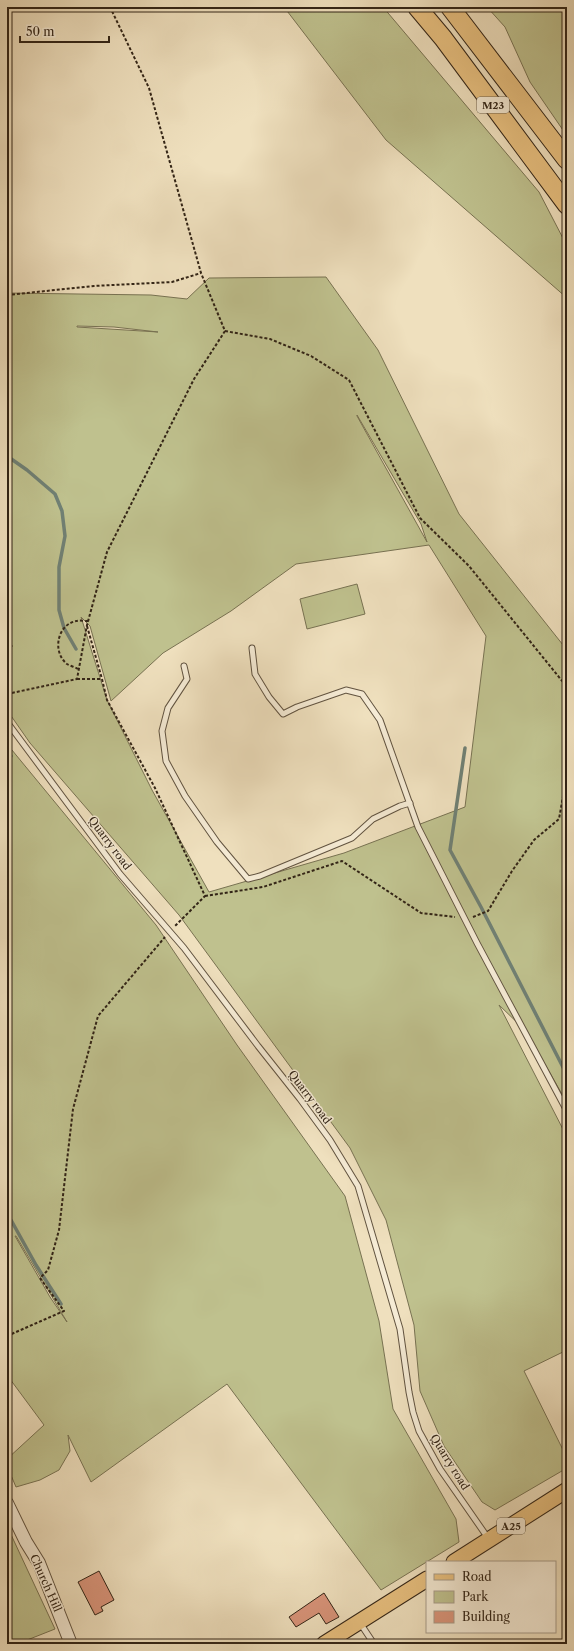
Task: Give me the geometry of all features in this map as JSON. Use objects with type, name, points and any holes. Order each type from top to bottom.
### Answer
[{"type":"highway","name":"M23","points":[[417,7],[443,38],[567,205]]},
{"type":"highway","name":"M23","points":[[450,7],[567,160]]},
{"type":"main road","name":"A25","points":[[456,1561],[567,1490]]},
{"type":"main road","points":[[324,1644],[426,1580]]},
{"type":"street","name":"Church Hill","points":[[7,1503],[26,1542],[39,1563],[71,1644]]},
{"type":"lane","points":[[252,648],[255,674],[269,697],[283,714],[297,707],[346,690],[362,694],[380,720],[418,827],[465,920],[567,1111]]},
{"type":"lane","points":[[184,666],[187,679],[168,708],[162,731],[166,761],[185,796],[217,842],[248,878],[260,876],[352,838],[373,819],[400,806],[410,803]]},
{"type":"lane","name":"Quarry road","points":[[7,722],[120,874],[170,931],[300,1099],[334,1146],[358,1186],[400,1329],[409,1392],[419,1431],[440,1469],[489,1540]]},
{"type":"lane","points":[[359,1621],[374,1644]]},
{"type":"path","points":[[110,7],[149,88],[201,273],[225,331]]},
{"type":"path","points":[[7,295],[94,286],[172,282],[201,273]]},
{"type":"path","points":[[77,679],[87,625],[107,552],[194,379],[225,331]]},
{"type":"path","points":[[225,331],[270,339],[311,356],[349,380],[420,518],[469,566],[567,687]]},
{"type":"path","points":[[79,669],[66,664],[59,653],[58,640],[64,628],[75,621],[88,621]]},
{"type":"path","points":[[87,625],[107,700],[156,788],[205,896]]},
{"type":"path","points":[[7,694],[77,679],[102,679]]},
{"type":"path","points":[[7,1336],[64,1311],[40,1278],[48,1270],[59,1230],[73,1108],[98,1016],[170,931],[205,896],[263,886],[342,861],[421,913],[452,916],[465,920],[488,912],[512,871],[534,840],[559,819],[567,774]]},
{"type":"green space","points":[[284,7],[383,7],[539,192],[567,246],[567,298],[386,140]]},
{"type":"green space","points":[[487,7],[567,7],[567,136],[530,82],[505,27]]},
{"type":"green space","points":[[326,277],[378,350],[459,514],[567,650],[567,1103],[526,1031],[499,1005],[567,1137],[567,1350],[524,1371],[567,1458],[567,1468],[495,1510],[482,1502],[444,1446],[420,1391],[414,1325],[386,1220],[350,1148],[179,915],[30,743],[7,710],[7,647],[13,646],[7,646],[7,293],[151,295],[187,299],[209,278]],"holes":[[[77,327],[114,327],[158,332]],[[357,416],[421,524],[427,542]],[[429,545],[486,636],[465,807],[344,853],[209,892],[152,790],[107,700],[81,617],[90,626],[111,701],[163,653],[231,611],[296,564]]]},
{"type":"green space","points":[[357,584],[365,614],[307,629],[300,599]]},
{"type":"green space","points":[[7,744],[156,925],[237,1045],[345,1196],[379,1321],[393,1409],[456,1519],[459,1542],[381,1590],[227,1384],[91,1482],[68,1435],[70,1451],[59,1470],[40,1480],[16,1487],[7,1466],[7,1459],[44,1425],[7,1375]],"holes":[[[15,1236],[16,1236],[67,1322],[50,1297]]]},
{"type":"green space","points":[[7,1526],[55,1629],[17,1644],[7,1644]]},
{"type":"building","points":[[99,1571],[114,1600],[101,1607],[103,1611],[95,1615],[78,1582]]},
{"type":"building","points":[[324,1593],[339,1617],[326,1624],[319,1613],[296,1627],[289,1617]]},
{"type":"waterway","points":[[7,456],[27,470],[55,494],[62,511],[65,536],[59,567],[59,610],[64,628],[76,649]]},
{"type":"waterway","points":[[465,748],[450,850],[481,907],[567,1075]]},
{"type":"waterway","points":[[7,757],[11,756]]},
{"type":"waterway","points":[[11,1220],[36,1265],[61,1304]]}]
